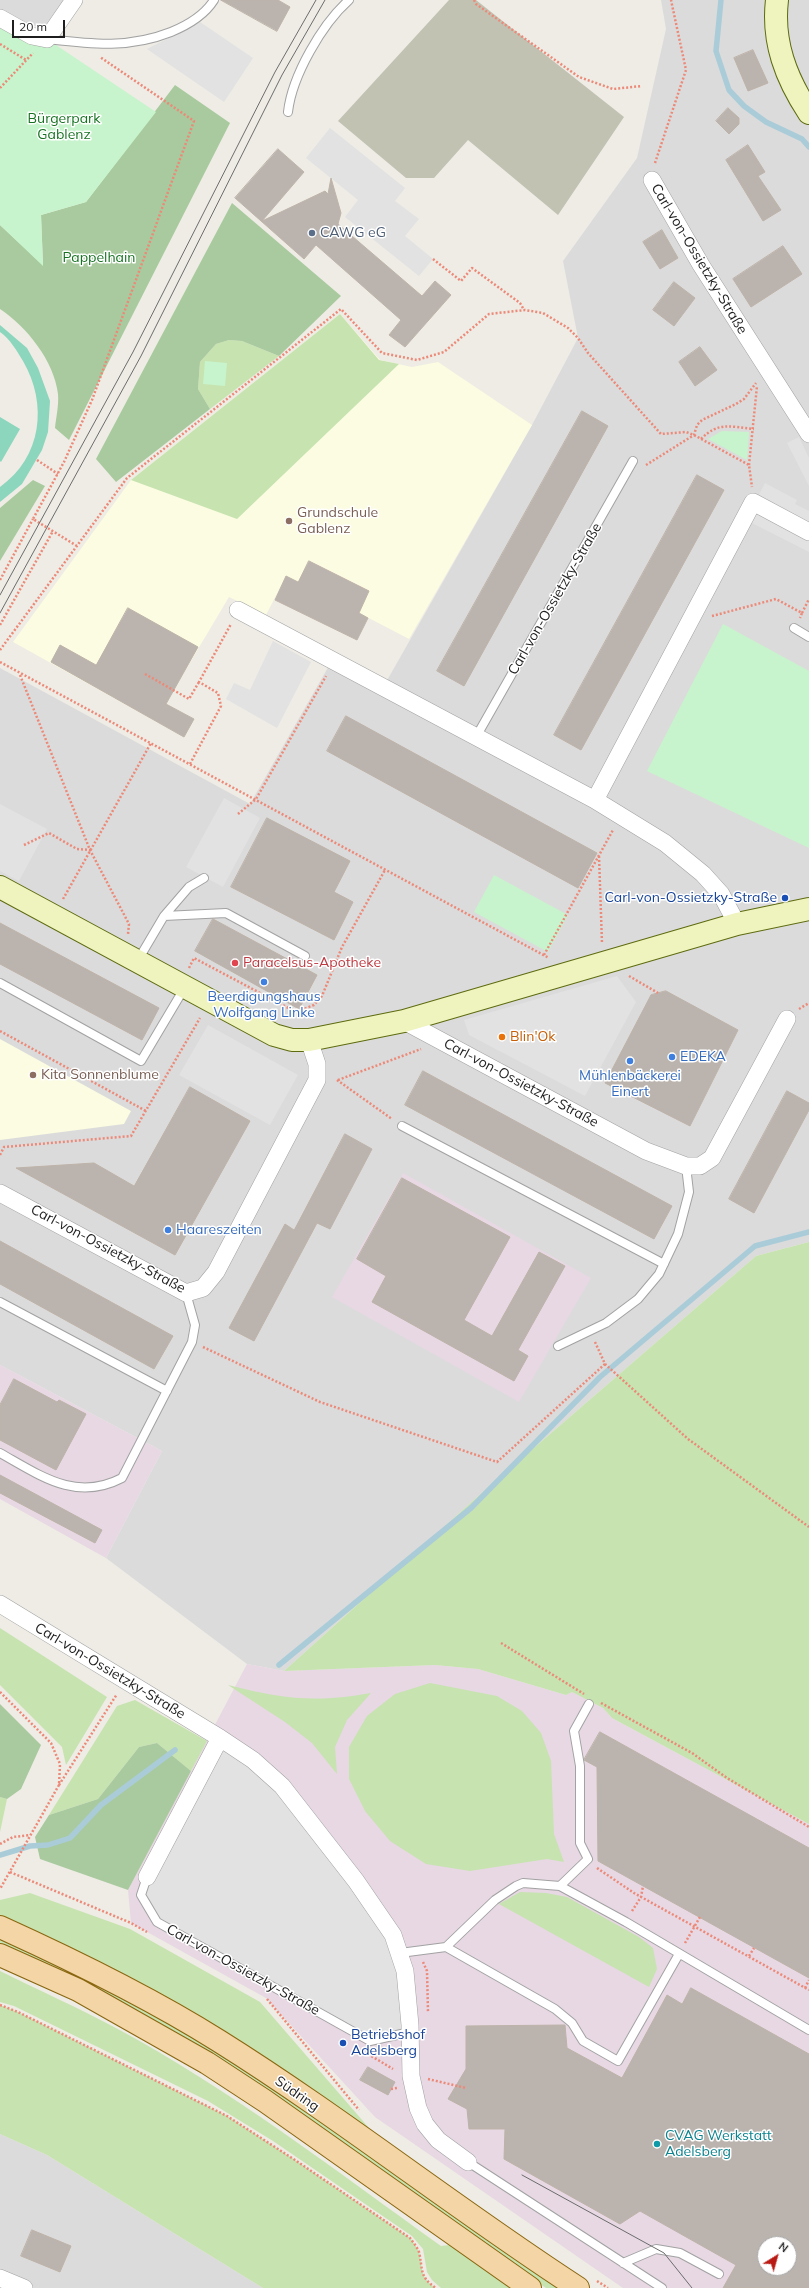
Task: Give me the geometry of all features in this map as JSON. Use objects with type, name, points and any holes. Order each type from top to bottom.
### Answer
[{"type":"main road","name":"Südring","points":[[0,1927],[87,1967],[161,2006],[219,2041],[280,2081],[476,2220],[587,2284]]},
{"type":"main road","name":"Südring","points":[[0,1955],[78,1990],[207,2063],[265,2101],[530,2288]]},
{"type":"street","points":[[0,18],[32,36],[46,39],[74,0]]},
{"type":"street","points":[[776,0],[775,17],[778,48],[788,76],[809,113]]},
{"type":"street","name":"Carl-von-Ossietzky-Straße","points":[[652,180],[701,266],[809,434]]},
{"type":"street","points":[[595,800],[753,502],[809,532]]},
{"type":"street","points":[[238,610],[595,800],[665,843],[703,874],[721,894],[737,924]]},
{"type":"street","points":[[0,887],[131,958],[186,980],[210,1000],[274,1034],[292,1040],[309,1040],[404,1022],[602,962],[737,924],[809,909]]},
{"type":"street","points":[[686,1166],[700,1166],[712,1158],[787,1019]]},
{"type":"street","name":"Carl-von-Ossietzky-Straße","points":[[404,1022],[646,1150],[686,1166]]},
{"type":"street","points":[[309,1040],[317,1064],[317,1080]]},
{"type":"street","name":"Carl-von-Ossietzky-Straße","points":[[0,1193],[186,1293],[203,1288],[216,1272],[317,1080]]},
{"type":"street","name":"Carl-von-Ossietzky-Straße","points":[[0,1604],[220,1738],[253,1760],[282,1786],[356,1881],[393,1935],[405,1971],[410,2032],[411,2076],[418,2108],[425,2124],[438,2140],[468,2162]]},
{"type":"street","name":"Carl-von-Ossietzky-Straße","points":[[147,1877],[220,1738]]},
{"type":"street","points":[[0,2278],[24,2288]]},
{"type":"lane","points":[[46,39],[80,43],[132,44],[152,39],[196,20],[208,10],[214,0]]},
{"type":"lane","points":[[288,112],[289,100],[295,83],[309,55],[328,24],[348,0]]},
{"type":"lane","name":"Carl-von-Ossietzky-Straße","points":[[476,737],[633,461]]},
{"type":"lane","points":[[794,628],[809,637]]},
{"type":"lane","points":[[131,958],[189,887],[204,878]]},
{"type":"lane","points":[[164,916],[226,913],[305,956]]},
{"type":"lane","points":[[0,983],[141,1061],[186,980]]},
{"type":"lane","points":[[402,1126],[664,1264]]},
{"type":"lane","points":[[558,1346],[606,1323],[638,1299],[659,1274],[678,1234],[689,1192],[686,1166]]},
{"type":"lane","points":[[0,1453],[51,1482],[92,1488],[108,1485],[122,1478],[192,1342],[195,1325],[186,1293]]},
{"type":"lane","points":[[0,1302],[167,1391]]},
{"type":"lane","points":[[560,1886],[588,1859],[580,1843],[580,1766],[574,1731],[589,1704]]},
{"type":"lane","name":"Carl-von-Ossietzky-Straße","points":[[147,1877],[141,1895],[157,1922],[370,2040],[410,2032]]},
{"type":"lane","points":[[400,1953],[446,1947],[495,1900],[523,1883],[560,1886],[626,1922],[809,2030]]},
{"type":"lane","points":[[446,1947],[555,2009],[572,2023],[583,2041],[618,2061],[679,1954]]},
{"type":"lane","points":[[468,2162],[662,2288]]},
{"type":"lane","points":[[623,2264],[656,2249],[680,2253],[719,2274]]},
{"type":"path","points":[[474,0],[476,4],[578,77],[612,89],[642,86]]},
{"type":"path","name":"Carl-von-Ossietzky-Straße","points":[[652,180],[653,168],[686,70],[672,0]]},
{"type":"path","points":[[0,88],[46,39]]},
{"type":"path","points":[[0,580],[58,474],[92,400],[194,121],[80,43]]},
{"type":"path","points":[[0,44],[26,60]]},
{"type":"path","points":[[433,259],[461,281],[472,268],[520,303],[525,310]]},
{"type":"path","points":[[0,650],[127,478],[341,309],[382,353],[417,360],[444,352],[489,314],[525,310],[543,313],[568,328],[578,338],[588,353],[660,434],[686,432],[694,434],[749,465]]},
{"type":"path","points":[[633,461],[644,466],[694,434],[697,425],[702,420],[744,399],[758,381],[749,465],[753,502]]},
{"type":"path","points":[[702,438],[711,429],[717,427],[754,429]]},
{"type":"path","points":[[37,460],[58,474]]},
{"type":"path","points":[[34,519],[77,546]]},
{"type":"path","points":[[0,626],[53,531]]},
{"type":"path","points":[[690,621],[776,599],[802,613]]},
{"type":"path","points":[[794,628],[809,599]]},
{"type":"path","points":[[145,674],[189,699],[238,610]]},
{"type":"path","points":[[238,814],[256,800],[334,661]]},
{"type":"path","points":[[0,662],[572,971]]},
{"type":"path","points":[[20,674],[90,850],[129,924],[131,958]]},
{"type":"path","points":[[190,764],[221,706],[218,693],[199,682]]},
{"type":"path","points":[[54,916],[151,743]]},
{"type":"path","points":[[544,955],[621,816]]},
{"type":"path","points":[[24,845],[49,833],[77,849],[90,850]]},
{"type":"path","points":[[599,856],[602,962]]},
{"type":"path","points":[[186,980],[194,958],[296,1012],[306,1010],[322,996],[342,947],[385,870]]},
{"type":"path","points":[[628,975],[658,993]]},
{"type":"path","points":[[0,1155],[4,1147],[131,1136],[210,1000]]},
{"type":"path","points":[[0,1032],[146,1111]]},
{"type":"path","points":[[317,1080],[338,1080],[442,1041]]},
{"type":"path","points":[[338,1080],[402,1126]]},
{"type":"path","points":[[590,1331],[605,1365],[618,1377],[688,1439],[809,1527]]},
{"type":"path","points":[[192,1342],[320,1402],[497,1462],[605,1365]]},
{"type":"path","points":[[501,1643],[586,1695]]},
{"type":"path","points":[[0,1890],[59,1785],[126,1680]]},
{"type":"path","points":[[0,1692],[51,1743],[60,1764],[59,1785]]},
{"type":"path","points":[[599,1702],[692,1753],[727,1778],[809,1828]]},
{"type":"path","points":[[0,1844],[13,1837],[31,1835]]},
{"type":"path","points":[[588,1859],[599,1871],[641,1897],[809,1990]]},
{"type":"path","points":[[10,1872],[131,1923],[151,1934]]},
{"type":"path","points":[[626,1922],[641,1897],[643,1886]]},
{"type":"path","points":[[679,1954],[700,1917]]},
{"type":"path","points":[[749,1956],[754,1948]]},
{"type":"path","points":[[418,1951],[427,1971],[428,2014]]},
{"type":"path","points":[[805,1988],[809,1980]]},
{"type":"path","points":[[266,1998],[363,2114]]},
{"type":"path","points":[[0,2005],[18,2012],[227,2116],[295,2160],[410,2238],[418,2250],[421,2273],[429,2284],[436,2288]]},
{"type":"path","points":[[428,2072],[429,2079]]},
{"type":"path","points":[[587,2284],[608,2288]]},
{"type":"shaded area","points":[[0,0],[65,0],[44,27],[19,24],[0,13]]},
{"type":"shaded area","points":[[449,0],[476,0],[624,117],[558,215],[468,140],[434,178],[406,178],[338,121]]},
{"type":"shaded area","points":[[661,0],[772,0],[809,121],[809,1242],[756,1256],[476,1498],[284,1671],[247,1664],[106,1558],[162,1451],[0,1365],[0,668],[250,804],[334,657],[385,684],[532,425],[578,338],[563,261],[637,158],[666,29]]},
{"type":"shaded area","points":[[783,0],[809,0],[809,101],[792,76]]},
{"type":"shaded area","points":[[200,22],[253,58],[224,102],[147,49]]},
{"type":"shaded area","points":[[330,128],[405,188],[395,201],[419,219],[405,236],[433,259],[419,276],[345,217],[358,200],[306,158]]},
{"type":"shaded area","name":"Grundschule Gablenz","points":[[340,314],[380,360],[412,367],[438,362],[532,425],[409,639],[359,613],[369,591],[309,561],[298,582],[286,576],[266,615],[229,597],[179,681],[151,665],[138,688],[194,719],[184,737],[13,642],[131,480]]},
{"type":"shaded area","points":[[799,437],[809,458],[809,486],[787,443]]},
{"type":"shaded area","points":[[765,483],[797,500],[795,504],[809,511],[809,552],[746,520]]},
{"type":"shaded area","points":[[273,641],[311,662],[277,728],[226,699],[234,683],[250,690]]},
{"type":"shaded area","points":[[224,798],[260,818],[223,887],[186,867]]},
{"type":"shaded area","points":[[0,804],[47,829],[19,881],[0,871]]},
{"type":"shaded area","points":[[617,976],[636,1002],[585,1096],[469,1035],[464,1020]]},
{"type":"shaded area","points":[[208,1025],[298,1075],[270,1125],[179,1075]]},
{"type":"shaded area","name":"Kita Sonnenblume","points":[[0,1039],[131,1111],[124,1124],[0,1140]]},
{"type":"shaded area","points":[[403,1173],[591,1278],[519,1402],[332,1297]]},
{"type":"shaded area","points":[[0,1365],[162,1451],[106,1558],[0,1499]]},
{"type":"shaded area","points":[[247,1664],[284,1671],[435,1665],[478,1669],[566,1695],[572,1692],[603,1708],[612,1718],[809,1824],[809,2288],[623,2288],[375,2117],[266,1998],[131,1923],[128,1890]]},
{"type":"shaded area","points":[[220,1738],[253,1760],[393,1935],[410,2032],[370,2041],[157,1922],[141,1895]]},
{"type":"shaded area","points":[[0,2134],[47,2155],[263,2288],[0,2288]]},
{"type":"green space","name":"Bürgerpark Gablenz","points":[[0,18],[47,39],[156,112],[86,202],[41,215],[43,266],[0,225]]},
{"type":"green space","name":"Pappelhain","points":[[175,85],[230,123],[69,440],[55,428],[58,394],[51,369],[45,357],[38,346],[20,325],[0,309],[0,225],[43,265],[41,215],[86,202]]},
{"type":"green space","points":[[232,203],[341,296],[279,356],[242,341],[229,340],[216,344],[200,362],[198,389],[210,409],[116,482],[96,459]]},
{"type":"green space","points":[[340,314],[379,360],[399,364],[237,519],[131,480]]},
{"type":"green space","points":[[0,325],[27,348],[38,368],[50,401],[48,432],[42,450],[22,484],[0,502],[0,487],[14,475],[25,461],[32,445],[37,429],[38,412],[36,395],[31,378],[16,349],[0,332]]},
{"type":"green space","points":[[229,340],[242,341],[279,356],[210,409],[198,389],[200,362],[216,344]]},
{"type":"green space","points":[[205,361],[227,363],[225,386],[203,384]]},
{"type":"green space","points":[[0,417],[20,429],[1,462],[0,461]]},
{"type":"green space","points":[[722,431],[749,432],[747,460],[708,439]]},
{"type":"green space","points":[[33,480],[45,486],[0,561],[0,508]]},
{"type":"green space","points":[[723,624],[809,671],[809,848],[647,771]]},
{"type":"green space","points":[[494,875],[568,915],[548,952],[474,912]]},
{"type":"green space","points":[[809,1242],[809,1824],[612,1718],[603,1708],[572,1692],[566,1695],[478,1669],[435,1665],[284,1671],[476,1498],[756,1256]]},
{"type":"green space","points":[[0,1628],[107,1697],[66,1765],[62,1747],[0,1685]]},
{"type":"green space","points":[[430,1683],[497,1696],[522,1711],[541,1733],[551,1761],[554,1834],[564,1862],[547,1859],[470,1871],[426,1864],[390,1841],[365,1811],[349,1779],[349,1747],[367,1716],[395,1694]]},
{"type":"green space","points":[[228,1685],[265,1694],[315,1699],[371,1693],[347,1720],[335,1747],[337,1774],[312,1743],[285,1722]]},
{"type":"green space","points":[[135,1700],[207,1741],[191,1771],[157,1743],[139,1747],[98,1799],[49,1815],[117,1706]]},
{"type":"green space","points":[[0,1704],[41,1745],[21,1789],[7,1799],[0,1797]]},
{"type":"green space","points":[[157,1743],[191,1771],[128,1890],[40,1859],[35,1837],[49,1815],[98,1799],[139,1747]]},
{"type":"green space","points":[[0,1797],[7,1799],[0,1832]]},
{"type":"green space","points":[[520,1892],[546,1893],[567,1897],[639,1937],[653,1948],[657,1969],[649,1987],[499,1904]]},
{"type":"green space","points":[[30,1893],[130,1929],[260,2002],[369,2128],[370,2132],[144,1986],[99,1962],[0,1916],[0,1900]]},
{"type":"green space","points":[[0,1937],[148,2011],[247,2070],[559,2288],[546,2288],[62,1972],[0,1944]]},
{"type":"green space","points":[[0,1971],[86,2012],[157,2051],[281,2131],[441,2246],[450,2245],[514,2288],[441,2288],[432,2280],[427,2272],[423,2249],[412,2236],[273,2141],[208,2101],[14,2006],[0,2002]]},
{"type":"green space","points":[[0,2005],[18,2012],[227,2116],[295,2160],[410,2238],[419,2252],[424,2276],[436,2288],[263,2288],[47,2155],[0,2134]]},
{"type":"building","points":[[221,0],[278,0],[290,7],[277,31]]},
{"type":"building","points":[[753,50],[768,83],[748,91],[734,58]]},
{"type":"building","points":[[728,108],[739,118],[739,124],[729,134],[716,121]]},
{"type":"building","points":[[748,145],[765,172],[758,176],[781,210],[763,221],[726,160]]},
{"type":"building","name":"CAWG eG","points":[[278,149],[304,172],[262,221],[325,191],[328,194],[331,178],[341,213],[338,224],[422,296],[435,281],[451,295],[405,347],[389,335],[401,320],[316,245],[304,259],[235,198]]},
{"type":"building","points":[[662,230],[678,258],[660,269],[643,242]]},
{"type":"building","points":[[783,246],[802,274],[751,307],[733,279]]},
{"type":"building","points":[[674,282],[695,298],[674,326],[653,310]]},
{"type":"building","points":[[700,347],[717,370],[695,386],[679,362]]},
{"type":"building","points":[[582,411],[608,426],[464,686],[437,671]]},
{"type":"building","points":[[697,475],[724,490],[581,750],[554,735]]},
{"type":"building","points":[[309,561],[369,591],[359,613],[368,618],[357,640],[275,600],[286,576],[298,582]]},
{"type":"building","points":[[128,608],[198,647],[166,704],[194,719],[184,737],[51,662],[60,645],[96,665]]},
{"type":"building","points":[[346,716],[597,853],[578,888],[327,751]]},
{"type":"building","points":[[267,818],[350,861],[334,892],[353,902],[334,940],[231,887]]},
{"type":"building","points":[[213,919],[317,975],[299,1009],[195,951]]},
{"type":"building","points":[[0,923],[159,1008],[142,1040],[0,964]]},
{"type":"building","name":"EDEKA","points":[[666,991],[738,1030],[690,1126],[605,1083],[651,995]]},
{"type":"building","points":[[423,1071],[672,1206],[654,1239],[405,1105]]},
{"type":"building","points":[[190,1087],[250,1121],[175,1255],[16,1168],[94,1163],[134,1186]]},
{"type":"building","points":[[787,1091],[809,1103],[809,1110],[754,1213],[729,1199]]},
{"type":"building","points":[[345,1134],[372,1149],[330,1229],[317,1223],[254,1341],[229,1328],[285,1224],[294,1230]]},
{"type":"building","points":[[402,1178],[510,1237],[464,1320],[492,1336],[539,1252],[565,1266],[518,1350],[528,1356],[514,1381],[372,1302],[386,1276],[357,1259]]},
{"type":"building","points":[[0,1241],[173,1336],[154,1369],[0,1284]]},
{"type":"building","points":[[14,1379],[57,1402],[59,1400],[86,1414],[56,1470],[0,1440],[0,1405]]},
{"type":"building","points":[[0,1475],[102,1530],[95,1543],[0,1493]]},
{"type":"building","points":[[600,1732],[809,1848],[809,1978],[598,1861],[597,1767],[584,1760]]},
{"type":"building","name":"CVAG Werkstatt Adelsberg","points":[[691,1988],[809,2054],[809,2288],[723,2288],[736,2265],[640,2211],[620,2224],[504,2159],[505,2129],[469,2129],[467,2109],[448,2099],[466,2069],[466,2026],[565,2025],[567,2048],[622,2078],[667,1995],[682,2004]]},
{"type":"building","points":[[368,2067],[395,2082],[388,2095],[360,2080]]},
{"type":"building","points":[[32,2230],[71,2246],[60,2272],[21,2256]]},
{"type":"waterway","points":[[721,0],[716,51],[729,90],[744,106],[766,122],[802,139],[809,147]]},
{"type":"waterway","points":[[279,1665],[471,1508],[600,1377],[755,1246],[809,1232]]},
{"type":"waterway","points":[[0,1855],[30,1846],[48,1845],[70,1838],[101,1805],[175,1750]]},
{"type":"tram line","points":[[0,595],[133,352],[275,72],[316,0]]},
{"type":"tram line","points":[[0,613],[141,356],[282,75],[325,0]]},
{"type":"tram line","points":[[522,2175],[664,2253],[692,2288]]},
{"type":"place","name":"CAWG eG","points":[[312,233]]},
{"type":"place","name":"Grundschule Gablenz","points":[[289,521]]},
{"type":"place","name":"Carl-von-Ossietzky-Straße","points":[[785,898]]},
{"type":"place","name":"Paracelsus-Apotheke","points":[[235,963]]},
{"type":"place","name":"Beerdigungshaus Wolfgang Linke","points":[[264,982]]},
{"type":"place","name":"Blin'Ok","points":[[502,1037]]},
{"type":"place","name":"EDEKA","points":[[672,1057]]},
{"type":"place","name":"Mühlenbäckerei Einert","points":[[630,1061]]},
{"type":"place","name":"Kita Sonnenblume","points":[[33,1075]]},
{"type":"place","name":"Haareszeiten","points":[[168,1230]]},
{"type":"place","name":"Betriebshof Adelsberg","points":[[343,2043]]},
{"type":"place","name":"CVAG Werkstatt Adelsberg","points":[[657,2144]]}]
